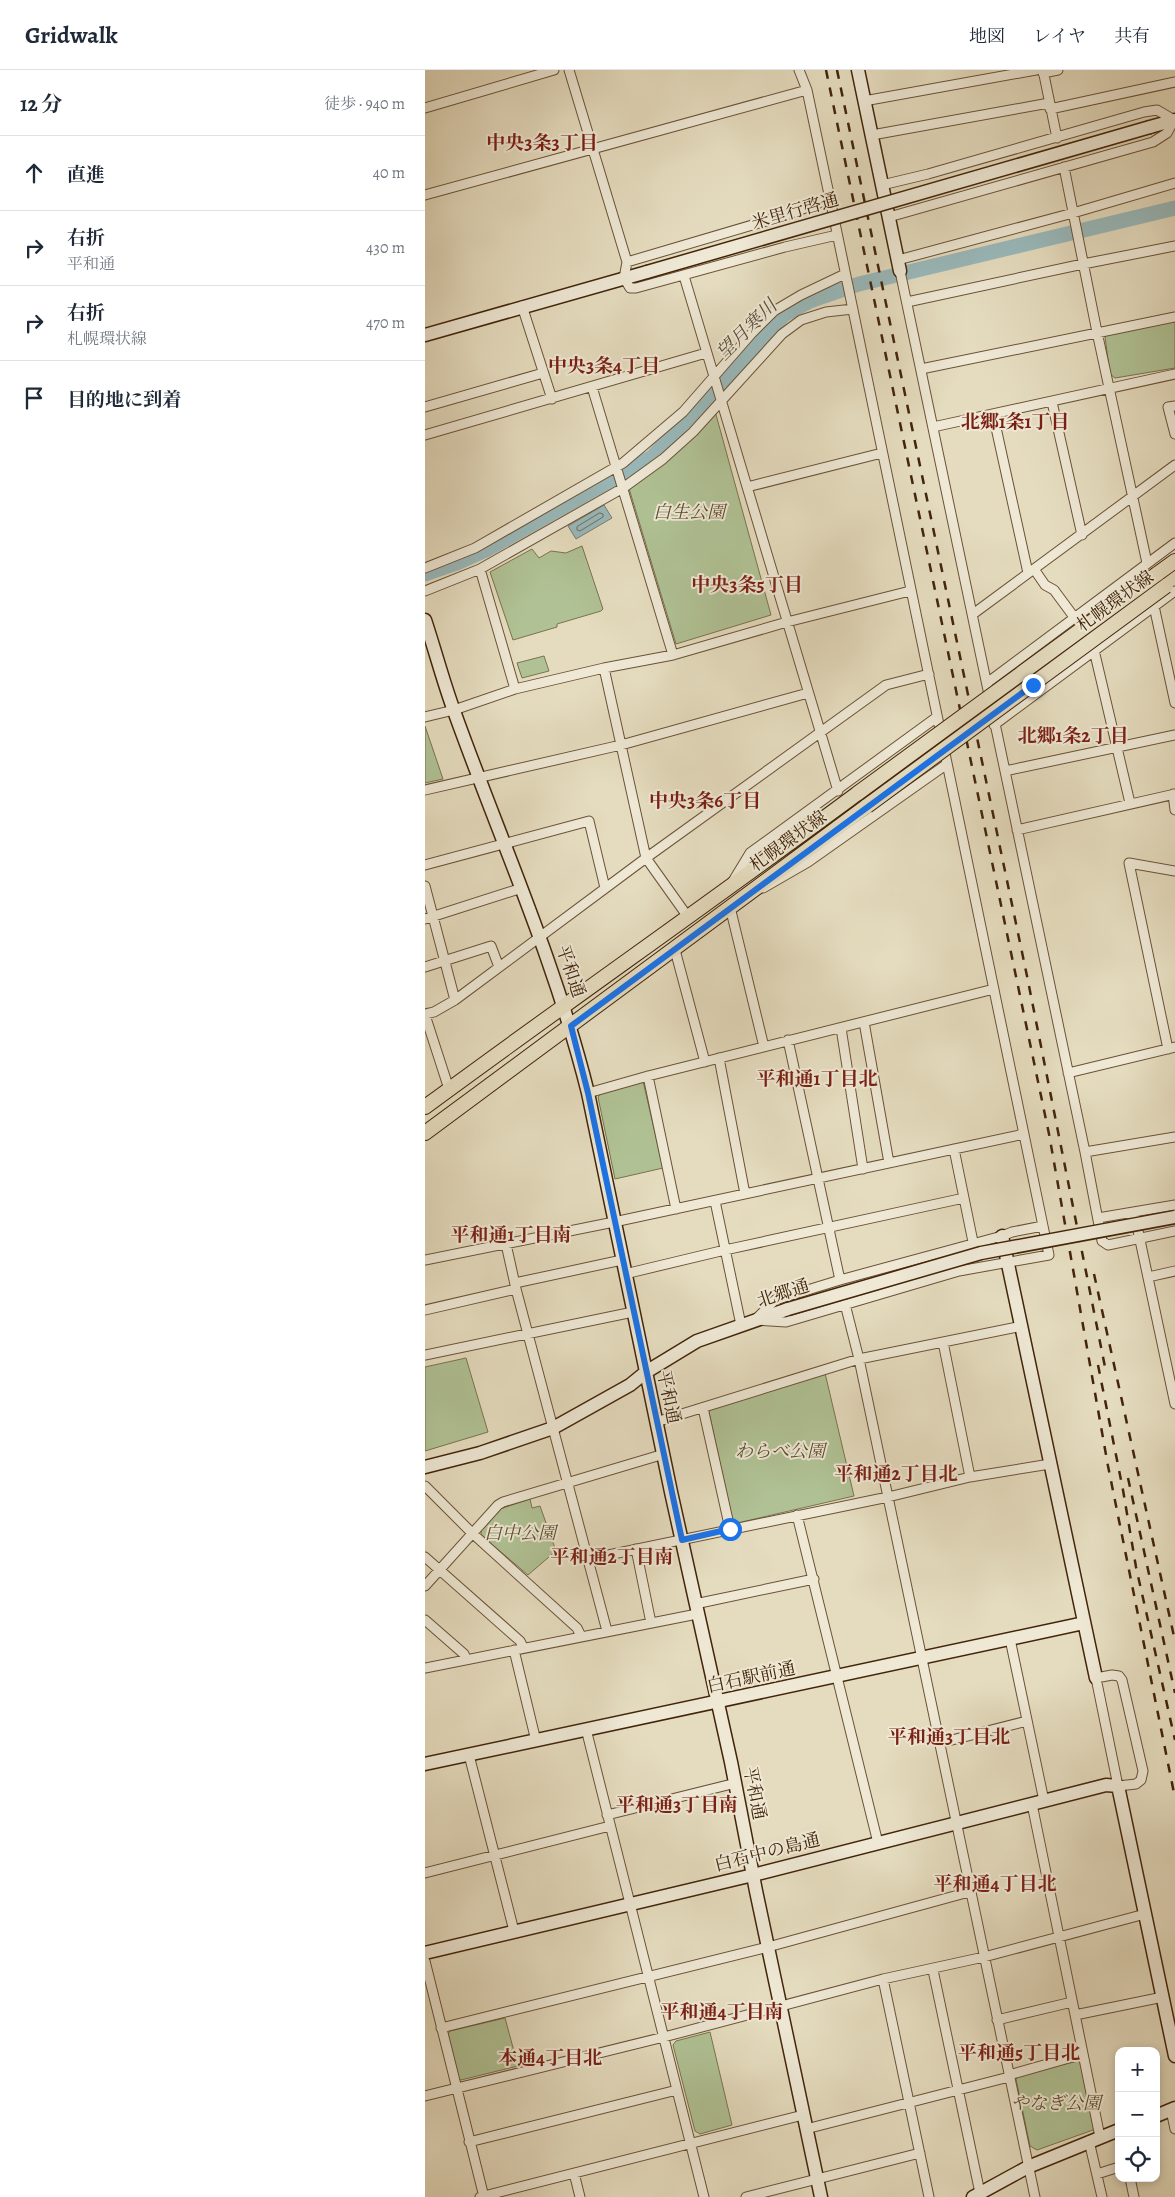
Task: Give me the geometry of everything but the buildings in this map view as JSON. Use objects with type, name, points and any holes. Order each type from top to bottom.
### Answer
[{"type":"main road","name":"札幌環状線","points":[[425,1107],[564,1005],[727,890],[1175,561]]},
{"type":"main road","name":"札幌環状線","points":[[425,1133],[675,950],[867,806],[1172,586]]},
{"type":"street","points":[[425,108],[554,70]]},
{"type":"street","points":[[569,70],[627,262],[624,278],[630,288],[684,276],[785,247],[837,235]]},
{"type":"street","points":[[755,1320],[787,1322],[959,1271],[1049,1255],[830,199],[807,90],[799,70]]},
{"type":"street","points":[[858,70],[973,614],[994,725],[1085,1152],[1102,1241],[1104,1244],[1175,1231]]},
{"type":"street","points":[[864,101],[1041,71],[1058,70]]},
{"type":"street","points":[[1041,71],[1057,138]]},
{"type":"street","points":[[872,135],[1050,106],[1175,82]]},
{"type":"street","points":[[425,195],[807,90]]},
{"type":"street","points":[[882,185],[1057,138],[1145,112],[1157,110],[1175,120],[1167,133],[1153,142],[889,217]]},
{"type":"street","name":"米里行啓通","points":[[425,335],[1175,120]]},
{"type":"street","points":[[1064,167],[1109,390],[1147,563]]},
{"type":"street","points":[[899,265],[1175,183]]},
{"type":"street","points":[[627,262],[783,216],[830,199]]},
{"type":"street","points":[[907,302],[1175,246]]},
{"type":"street","points":[[684,276],[838,791]]},
{"type":"street","points":[[425,568],[475,548],[617,469],[660,434],[683,412],[714,380],[752,333],[774,311],[801,296],[846,279]]},
{"type":"street","points":[[523,306],[552,398]]},
{"type":"street","points":[[425,591],[479,569],[663,460],[693,432],[720,399],[782,334],[801,320],[852,306]]},
{"type":"street","points":[[921,369],[1175,316]]},
{"type":"street","points":[[425,435],[706,353]]},
{"type":"street","points":[[425,407],[543,373]]},
{"type":"street","points":[[933,427],[1109,390],[1175,374]]},
{"type":"street","points":[[592,387],[673,655]]},
{"type":"street","points":[[1052,402],[1081,535]]},
{"type":"street","points":[[1175,406],[1169,407],[1175,434]]},
{"type":"street","points":[[993,414],[1031,571],[1045,585],[1054,590],[1074,617]]},
{"type":"street","points":[[747,487],[882,452]]},
{"type":"street","points":[[973,614],[1175,465]]},
{"type":"street","points":[[987,683],[1175,543]]},
{"type":"street","points":[[479,569],[515,689]]},
{"type":"street","points":[[994,725],[1154,606],[1172,586]]},
{"type":"street","points":[[425,717],[454,710],[515,689],[604,668],[673,655],[787,622],[911,590]]},
{"type":"street","points":[[1154,606],[1172,673],[1175,703]]},
{"type":"street","name":"平和通","points":[[425,620],[454,710],[505,842],[564,1005],[588,1093],[821,2197]]},
{"type":"street","points":[[1094,650],[1130,803]]},
{"type":"street","points":[[604,668],[646,858],[688,917]]},
{"type":"street","points":[[449,1089],[425,1015],[455,1000],[646,858],[886,685],[929,674]]},
{"type":"street","points":[[425,790],[481,779],[621,745],[808,693]]},
{"type":"street","points":[[727,890],[750,853],[838,791],[937,717]]},
{"type":"street","points":[[1005,771],[1175,735]]},
{"type":"street","points":[[743,898],[775,883],[809,862],[947,764]]},
{"type":"street","points":[[1017,830],[1174,794],[1175,810]]},
{"type":"street","points":[[425,865],[589,821],[605,888]]},
{"type":"street","points":[[1068,1073],[1172,1048],[1129,863],[1175,871]]},
{"type":"street","points":[[425,886],[429,918],[445,961],[455,1000]]},
{"type":"street","points":[[429,918],[522,888]]},
{"type":"street","points":[[730,907],[763,1046]]},
{"type":"street","points":[[425,967],[491,946],[499,967]]},
{"type":"street","points":[[675,950],[705,1062]]},
{"type":"street","points":[[588,1093],[763,1046],[994,989]]},
{"type":"street","points":[[864,1022],[889,1163]]},
{"type":"street","points":[[841,1028],[863,1169]]},
{"type":"street","points":[[788,1040],[840,1280]]},
{"type":"street","points":[[719,1058],[745,1194]]},
{"type":"street","points":[[648,1076],[676,1209]]},
{"type":"street","points":[[425,1260],[715,1201],[1024,1134]]},
{"type":"street","points":[[1085,1152],[1175,1137]]},
{"type":"street","points":[[954,1149],[973,1242]]},
{"type":"street","points":[[625,1274],[725,1250],[965,1198]]},
{"type":"street","points":[[715,1201],[741,1325]]},
{"type":"street","points":[[1098,1218],[1175,1205]]},
{"type":"street","points":[[1134,1212],[1172,1373],[1175,1404]]},
{"type":"street","name":"北郷通","points":[[425,1468],[480,1453],[553,1428],[630,1385],[646,1372],[697,1341],[755,1320],[981,1253],[1175,1217]]},
{"type":"street","points":[[755,1320],[775,1300],[973,1242],[1043,1226]]},
{"type":"street","points":[[1002,1236],[1175,2056]]},
{"type":"street","points":[[507,1244],[528,1334],[607,1631]]},
{"type":"street","points":[[425,1310],[622,1260]]},
{"type":"street","points":[[1149,1277],[1175,1271]]},
{"type":"street","points":[[845,1304],[859,1359],[957,1822],[969,1892],[1035,2197]]},
{"type":"street","points":[[425,1355],[633,1312]]},
{"type":"street","points":[[656,1422],[859,1359],[1022,1326]]},
{"type":"street","points":[[943,1342],[970,1478]]},
{"type":"street","points":[[703,1408],[730,1529]]},
{"type":"street","points":[[425,1586],[498,1505],[503,1502],[664,1454]]},
{"type":"street","points":[[589,1559],[888,1497],[970,1478],[1050,1464]]},
{"type":"street","points":[[425,1486],[472,1533],[577,1628],[581,1636]]},
{"type":"street","points":[[797,1515],[878,1843]]},
{"type":"street","points":[[636,1549],[651,1623]]},
{"type":"street","points":[[425,1557],[520,1641],[518,1649],[536,1741]]},
{"type":"street","points":[[425,1668],[651,1623],[696,1609],[813,1579]]},
{"type":"street","points":[[425,1620],[464,1654],[466,1659]]},
{"type":"street","name":"白石駅前通","points":[[425,1764],[1084,1623]]},
{"type":"street","points":[[1010,1639],[1027,1721],[1060,1937],[1083,2054],[1095,2139],[1097,2174],[1102,2197]]},
{"type":"street","points":[[1096,1678],[1116,1674],[1122,1680],[1143,1771],[1143,1776],[1139,1782],[1118,1786]]},
{"type":"street","points":[[940,1743],[1027,1721]]},
{"type":"street","points":[[587,1730],[609,1826],[631,1904],[704,2197]]},
{"type":"street","points":[[469,1755],[514,1931]]},
{"type":"street","points":[[607,1815],[735,1783]]},
{"type":"street","name":"白石中の島通","points":[[425,1953],[753,1875],[1107,1785],[1118,1786]]},
{"type":"street","points":[[425,1873],[609,1826]]},
{"type":"street","points":[[441,2028],[768,1947],[969,1892]]},
{"type":"street","points":[[425,2096],[664,2037],[883,1979],[933,1970],[1145,1914]]},
{"type":"street","points":[[425,1961],[483,2197],[803,2115]]},
{"type":"street","points":[[933,1970],[959,2090],[976,2195],[1028,2167],[1115,2132]]},
{"type":"street","points":[[883,1979],[929,2197]]},
{"type":"street","points":[[1075,2015],[1163,1997]]},
{"type":"street","points":[[997,2020],[1072,2002]]},
{"type":"street","points":[[806,2129],[959,2090],[1083,2054]]},
{"type":"street","points":[[469,2142],[677,2090]]},
{"type":"street","points":[[1160,2114],[1173,2109],[1175,2129]]},
{"type":"street","points":[[746,2197],[920,2154]]},
{"type":"street","points":[[1097,2174],[1115,2168]]},
{"type":"street","points":[[574,2173],[581,2197]]},
{"type":"street","points":[[1131,2182],[1134,2197]]},
{"type":"green space","points":[[1175,320],[1175,368],[1115,378],[1110,374],[1105,337],[1108,333]]},
{"type":"green space","name":"白生公園","points":[[715,411],[771,615],[676,644],[628,485]]},
{"type":"green space","points":[[582,546],[603,609],[557,624],[557,627],[513,640],[490,572],[532,549],[539,558],[551,551],[566,553]]},
{"type":"green space","points":[[544,656],[549,671],[522,678],[517,663]]},
{"type":"green space","points":[[425,726],[443,779],[425,783]]},
{"type":"green space","points":[[643,1081],[663,1168],[615,1179],[598,1097],[603,1092]]},
{"type":"green space","points":[[466,1358],[488,1432],[425,1451],[425,1367]]},
{"type":"green space","name":"わらべ公園","points":[[825,1373],[854,1496],[733,1524],[709,1412],[712,1409]]},
{"type":"green space","name":"白中公園","points":[[530,1499],[532,1508],[540,1506],[556,1551],[528,1575],[481,1535],[481,1530],[500,1509]]},
{"type":"green space","points":[[505,2018],[518,2066],[461,2080],[458,2078],[447,2035],[450,2031]]},
{"type":"green space","points":[[710,2032],[732,2125],[700,2134],[695,2131],[673,2045],[676,2041]]},
{"type":"green space","name":"やなぎ公園","points":[[1078,2061],[1082,2064],[1096,2127],[1093,2130],[1037,2150],[1030,2146],[1016,2079],[1020,2074]]},
{"type":"water","points":[[604,505],[612,518],[576,539],[568,526]]},
{"type":"waterway","name":"望月寒川","points":[[425,574],[486,550],[652,457],[784,315],[810,301],[859,284],[1175,208]]},
{"type":"railway","points":[[826,70],[1049,1134],[1108,1466],[1175,1798]]},
{"type":"railway","points":[[837,70],[1027,976],[1106,1372]]},
{"type":"railway","points":[[1094,1274],[1175,1641]]},
{"type":"railway","points":[[1098,1365],[1136,1567],[1175,1740]]},
{"type":"railway","points":[[1128,1478],[1175,1693]]},
{"type":"district","name":"中央3条3丁目","points":[[542,142]]},
{"type":"district","name":"中央3条4丁目","points":[[604,365]]},
{"type":"district","name":"北郷1条1丁目","points":[[1015,421]]},
{"type":"district","name":"中央3条5丁目","points":[[747,584]]},
{"type":"district","name":"北郷1条2丁目","points":[[1073,735]]},
{"type":"district","name":"中央3条6丁目","points":[[705,800]]},
{"type":"district","name":"平和通1丁目北","points":[[817,1078]]},
{"type":"district","name":"平和通1丁目南","points":[[511,1234]]},
{"type":"district","name":"平和通2丁目北","points":[[896,1473]]},
{"type":"district","name":"平和通2丁目南","points":[[612,1556]]},
{"type":"district","name":"平和通3丁目北","points":[[949,1736]]},
{"type":"district","name":"平和通3丁目南","points":[[677,1804]]},
{"type":"district","name":"平和通4丁目北","points":[[995,1883]]},
{"type":"district","name":"平和通4丁目南","points":[[722,2011]]},
{"type":"district","name":"平和通5丁目北","points":[[1019,2052]]},
{"type":"district","name":"本通4丁目北","points":[[550,2057]]},
{"type":"route","points":[[730,1529],[682,1540],[588,1093],[571,1026],[587,1012],[675,950],[1033,685]]}]
